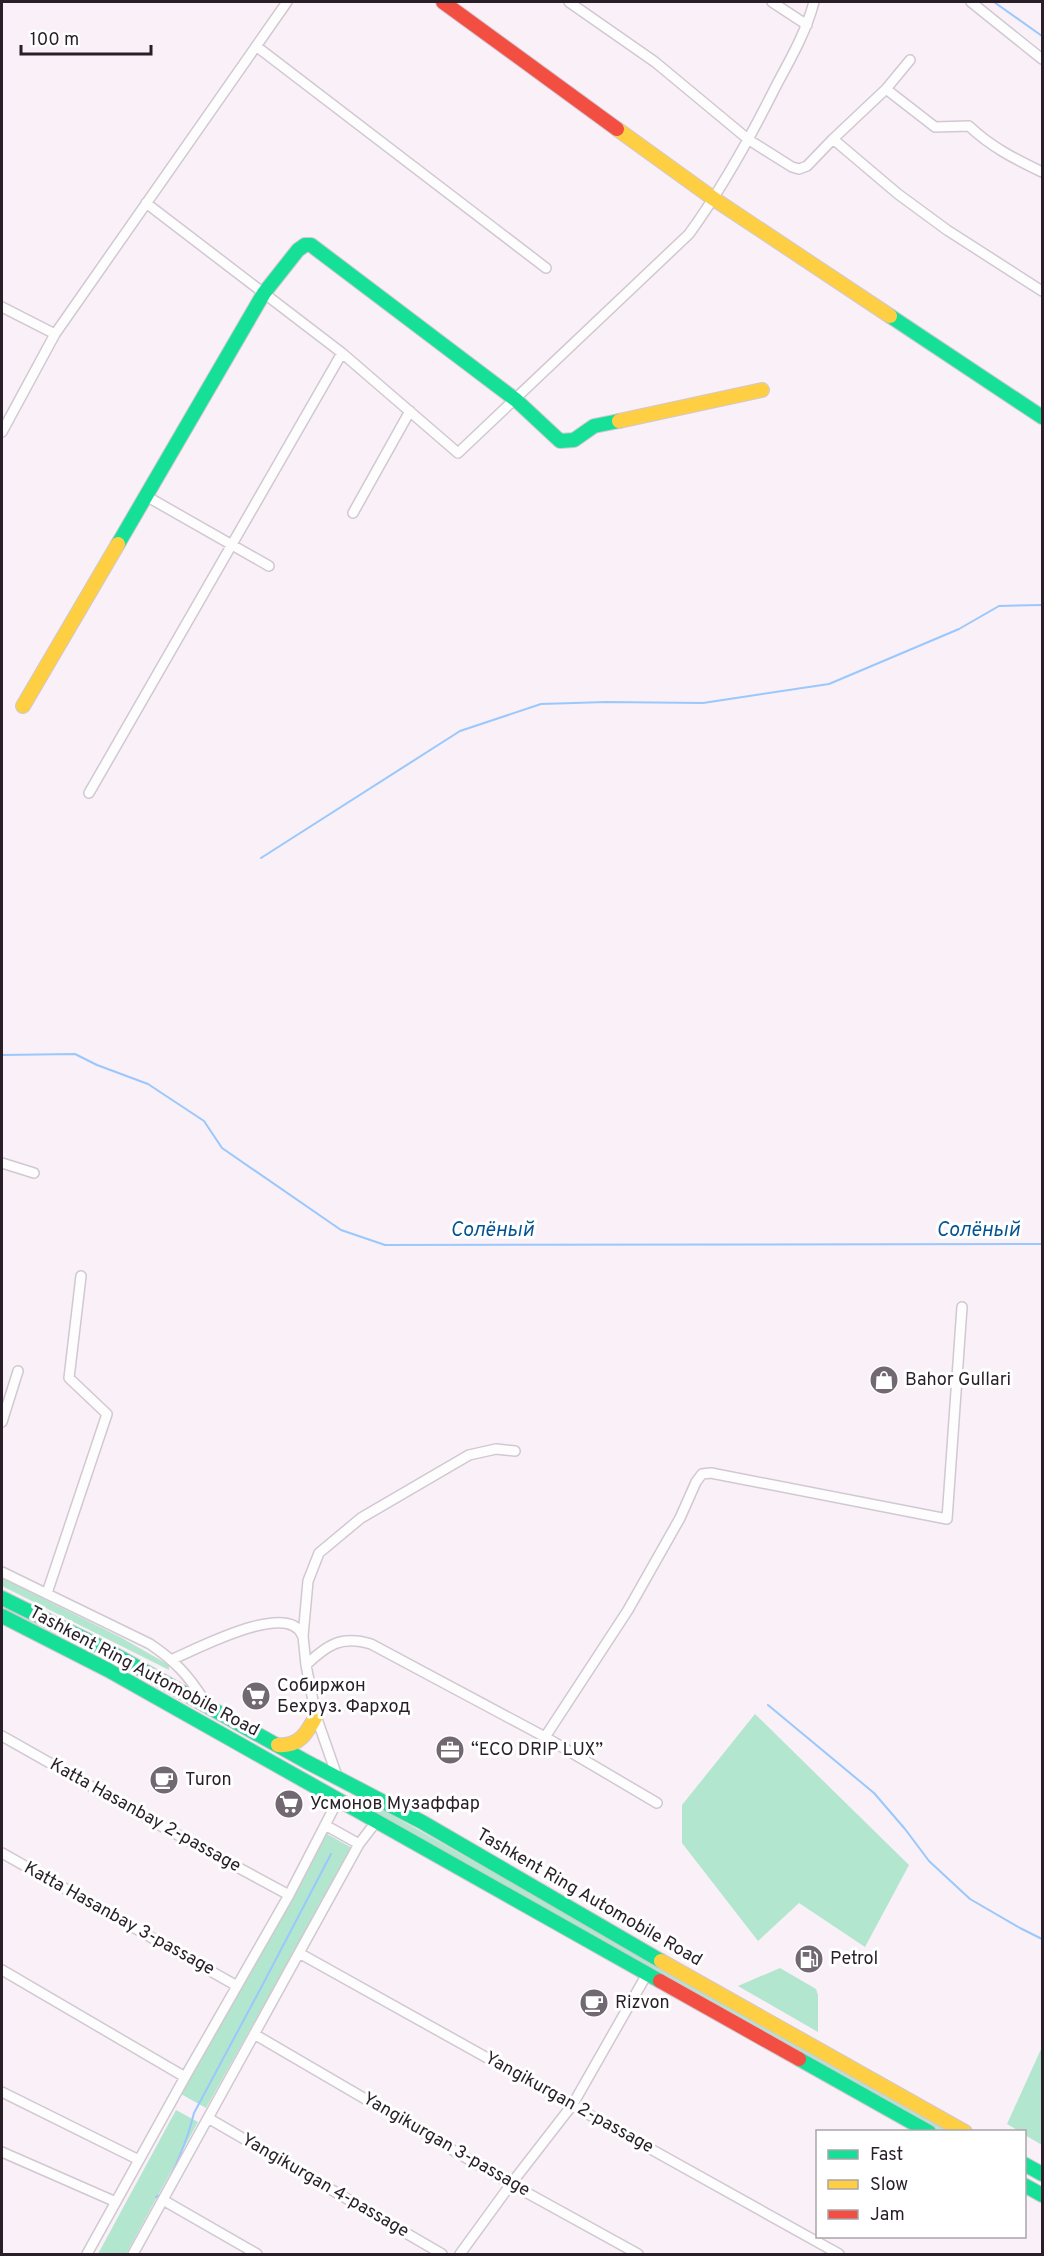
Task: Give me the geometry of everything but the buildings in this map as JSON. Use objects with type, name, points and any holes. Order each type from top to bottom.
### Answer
[{"type":"main road","points":[[443,2],[714,199],[1042,417]]},
{"type":"main road","points":[[23,706],[264,293],[298,250],[305,245],[311,245],[516,400],[560,441],[573,442],[594,426],[762,390]]},
{"type":"main road","name":"Tashkent Ring Automobile Road","points":[[2,1598],[105,1649],[339,1779],[422,1822],[715,1992],[961,2130]]},
{"type":"main road","name":"Tashkent Ring Automobile Road","points":[[2,1616],[108,1670],[925,2130]]},
{"type":"main road","points":[[278,1745],[287,1746],[298,1743],[305,1736],[316,1716]]},
{"type":"main road","points":[[338,1800],[339,1779]]},
{"type":"main road","points":[[1026,2165],[1042,2174]]},
{"type":"main road","points":[[1026,2186],[1042,2195]]},
{"type":"street","points":[[2,432],[55,334],[287,2]]},
{"type":"street","points":[[569,2],[655,62],[749,140],[799,169],[807,166],[886,89],[910,60]]},
{"type":"street","points":[[772,2],[807,26]]},
{"type":"street","points":[[146,203],[342,353],[458,453],[689,234],[714,199],[749,140],[807,26],[814,2]]},
{"type":"street","points":[[971,2],[1042,59]]},
{"type":"street","points":[[256,46],[546,268]]},
{"type":"street","points":[[886,89],[935,126],[969,126],[1011,158],[1042,172]]},
{"type":"street","points":[[833,139],[898,194],[947,230],[1042,291]]},
{"type":"street","points":[[2,307],[55,334]]},
{"type":"street","points":[[89,793],[342,353]]},
{"type":"street","points":[[353,513],[410,411]]},
{"type":"street","points":[[146,496],[269,566]]},
{"type":"street","points":[[2,1163],[34,1173]]},
{"type":"street","points":[[47,1593],[107,1414],[69,1378],[81,1276]]},
{"type":"street","points":[[545,1737],[628,1610],[702,1474],[711,1473],[947,1519],[962,1307]]},
{"type":"street","points":[[2,1422],[18,1371]]},
{"type":"street","points":[[339,1779],[316,1716],[303,1636],[308,1581],[319,1553],[361,1518],[470,1455],[496,1449],[515,1450]]},
{"type":"street","points":[[2,1572],[124,1630],[173,1659],[189,1677],[209,1707]]},
{"type":"street","points":[[173,1659],[249,1627],[285,1623],[297,1627],[303,1636]]},
{"type":"street","points":[[306,1665],[320,1652],[342,1641],[358,1640],[371,1644],[545,1737],[657,1803]]},
{"type":"street","name":"Katta Hasanbay 2-passage","points":[[2,1736],[289,1895]]},
{"type":"street","points":[[87,2254],[289,1895],[338,1800]]},
{"type":"street","points":[[133,2254],[359,1844],[376,1822]]},
{"type":"street","points":[[325,1826],[359,1844]]},
{"type":"street","name":"Katta Hasanbay 3-passage","points":[[2,1853],[237,1986]]},
{"type":"street","name":"Yangikurgan 2-passage","points":[[299,1953],[839,2254]]},
{"type":"street","points":[[2,1970],[185,2077]]},
{"type":"street","points":[[460,2254],[573,2104],[646,1974]]},
{"type":"street","name":"Yangikurgan 3-passage","points":[[254,2034],[511,2184],[638,2254]]},
{"type":"street","points":[[2,2092],[139,2160]]},
{"type":"street","name":"Yangikurgan 4-passage","points":[[208,2118],[442,2254]]},
{"type":"street","points":[[2,2152],[116,2202]]},
{"type":"street","points":[[163,2200],[257,2254]]},
{"type":"green space","points":[[2,1578],[122,1638],[169,1665],[169,1670],[2,1586]]},
{"type":"green space","points":[[755,1714],[909,1865],[865,1947],[799,1903],[758,1941],[682,1843],[682,1805]]},
{"type":"green space","points":[[362,1798],[948,2130],[936,2130],[354,1801]]},
{"type":"green space","points":[[327,1834],[352,1848],[206,2108],[181,2094]]},
{"type":"green space","points":[[780,1968],[816,1989],[818,2032],[738,1986]]},
{"type":"green space","points":[[1042,2047],[1042,2145],[1026,2136],[1026,2130],[1017,2130],[1007,2124]]},
{"type":"green space","points":[[176,2110],[198,2122],[126,2254],[98,2254]]},
{"type":"waterway","points":[[994,2],[1042,36]]},
{"type":"waterway","points":[[261,858],[460,731],[541,704],[703,703],[829,684],[959,629],[999,606],[1042,605]]},
{"type":"waterway","name":"Солёный","points":[[2,1055],[75,1054],[97,1065],[148,1084],[204,1121],[222,1148],[341,1230],[385,1245],[1042,1244]]},
{"type":"waterway","points":[[768,1705],[874,1793],[929,1861],[970,1899],[1042,1939]]},
{"type":"waterway","points":[[156,2197],[160,2195],[176,2165],[194,2113],[331,1854]]},
{"type":"traffic: fast","points":[[118,544],[264,293],[298,250],[305,245],[311,245],[516,400],[560,441],[574,440],[594,426],[619,421]]},
{"type":"traffic: fast","points":[[890,316],[1042,417]]},
{"type":"traffic: fast","points":[[2,1598],[105,1649],[307,1762],[422,1822],[661,1961]]},
{"type":"traffic: fast","points":[[2,1616],[108,1670],[660,1981]]},
{"type":"traffic: fast","points":[[799,2059],[925,2130]]},
{"type":"traffic: fast","points":[[1026,2165],[1042,2174]]},
{"type":"traffic: fast","points":[[1026,2186],[1042,2195]]},
{"type":"traffic: slow","points":[[617,129],[714,199],[890,316]]},
{"type":"traffic: slow","points":[[619,421],[762,390]]},
{"type":"traffic: slow","points":[[23,706],[118,544]]},
{"type":"traffic: slow","points":[[278,1745],[292,1744],[302,1738],[316,1716]]},
{"type":"traffic: slow","points":[[661,1961],[961,2130]]},
{"type":"traffic: jam","points":[[443,2],[617,129]]},
{"type":"traffic: jam","points":[[660,1981],[799,2059]]},
{"type":"place","name":"Bahor Gullari","points":[[884,1380]]},
{"type":"place","name":"Собиржон Бехруз. Фарход","points":[[256,1696]]},
{"type":"place","name":"“ECO DRIP LUX”","points":[[450,1750]]},
{"type":"place","name":"Turon","points":[[164,1780]]},
{"type":"place","name":"Усмонов Музаффар","points":[[289,1804]]},
{"type":"place","name":"Petrol","points":[[809,1959]]},
{"type":"place","name":"Rizvon","points":[[594,2003]]}]
